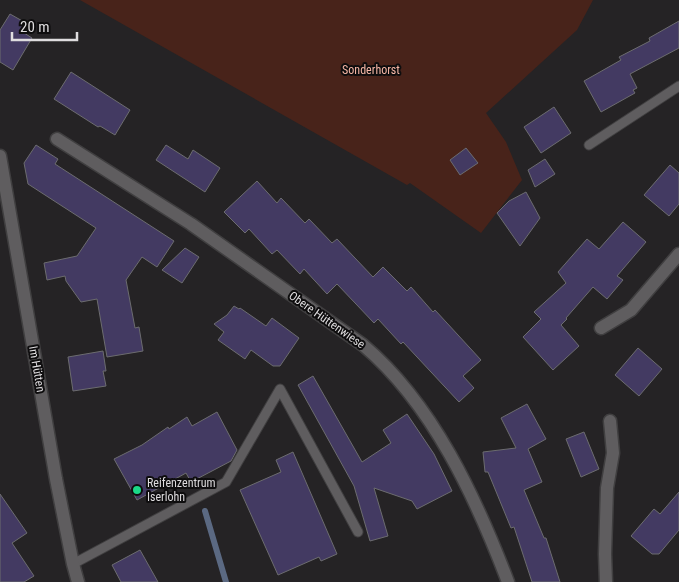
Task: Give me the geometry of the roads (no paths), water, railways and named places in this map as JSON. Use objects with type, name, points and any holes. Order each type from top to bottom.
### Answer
[{"type":"street","name":"Obere Hüttenwiese","points":[[58,139],[191,224],[363,345],[383,362],[406,388],[431,424],[461,476],[493,542],[508,582]]},
{"type":"street","name":"Im Hütten","points":[[0,156],[56,479],[78,582]]},
{"type":"street","points":[[601,328],[631,310],[679,254]]},
{"type":"street","points":[[606,582],[607,498],[612,452],[610,421]]},
{"type":"lane","points":[[589,146],[679,86]]},
{"type":"lane","points":[[73,564],[226,482],[280,389],[358,532]]},
{"type":"waterway","points":[[205,511],[226,582]]},
{"type":"place","name":"Reifenzentrum Iserlohn","points":[[137,490]]},
{"type":"park label","name":"Sonderhorst","points":[[371,70]]}]
